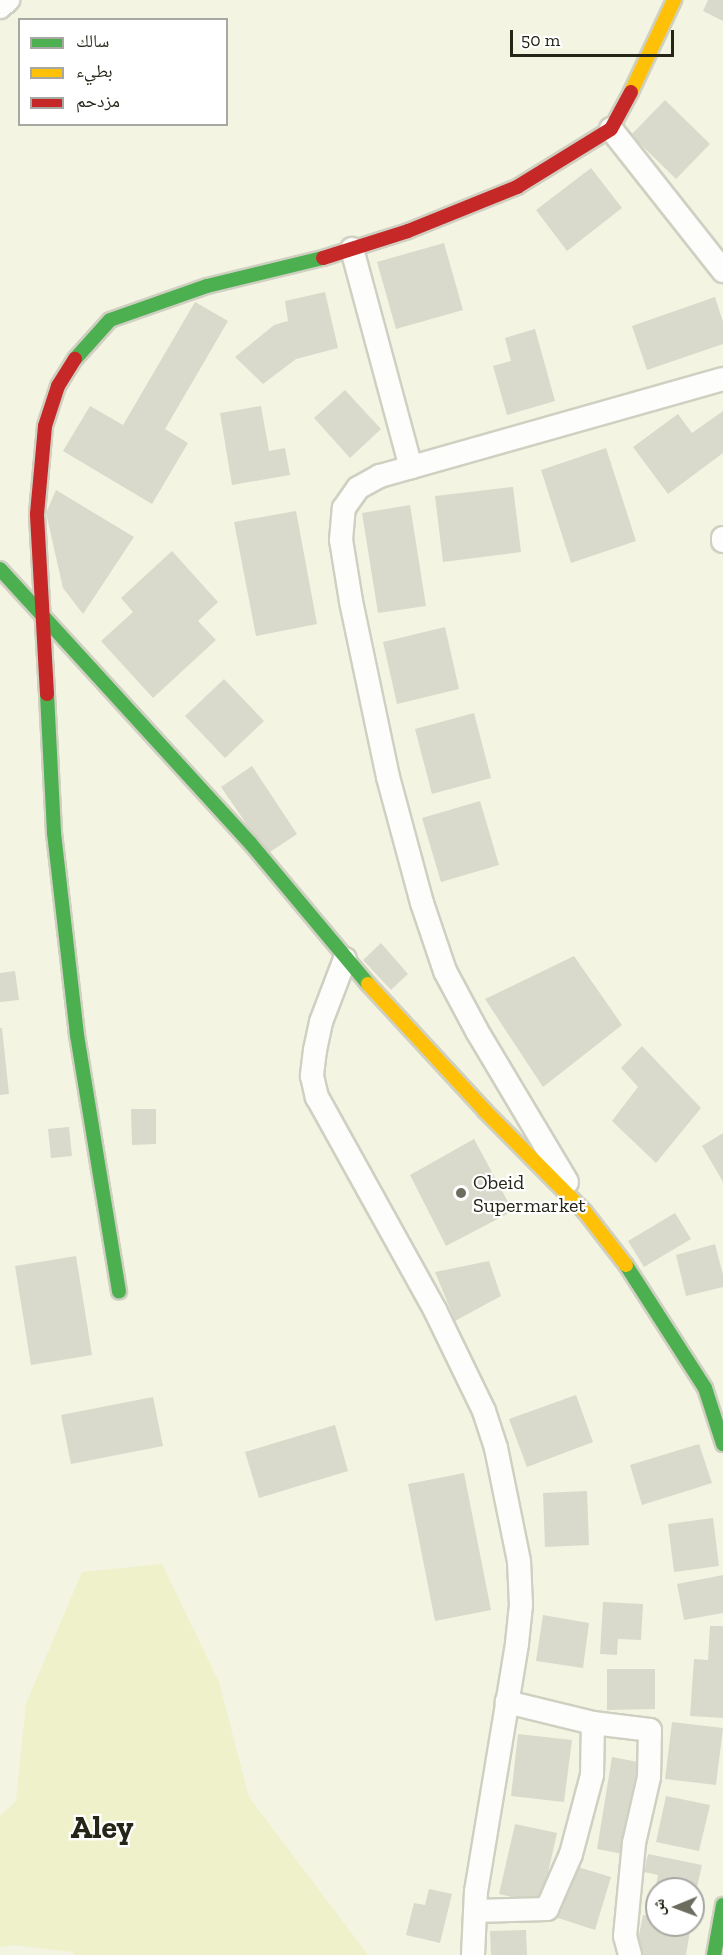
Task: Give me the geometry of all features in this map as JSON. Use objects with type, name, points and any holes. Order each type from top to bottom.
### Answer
[{"type":"street","points":[[0,7],[8,0]]},
{"type":"street","points":[[119,1292],[77,1035],[54,833],[44,615],[37,561],[38,471],[45,426],[58,386],[79,353],[110,320],[207,286],[352,249],[408,231],[517,187],[611,129],[647,61],[674,0]]},
{"type":"street","points":[[611,129],[723,271]]},
{"type":"street","points":[[352,249],[411,468]]},
{"type":"street","points":[[585,1212],[477,1031],[445,970],[404,843],[391,788],[351,601],[341,540],[344,508],[358,489],[380,476],[723,379]]},
{"type":"street","points":[[0,569],[251,844],[345,959],[485,1111],[585,1212],[618,1253],[662,1317],[705,1388],[723,1444]]},
{"type":"street","points":[[345,959],[321,1022],[315,1050],[312,1076],[317,1098],[435,1310],[492,1431],[519,1561],[518,1635],[476,1891],[473,1955]]},
{"type":"street","points":[[507,1702],[593,1723],[650,1730],[649,1777],[634,1843],[625,1936],[630,1955]]},
{"type":"street","points":[[475,1911],[547,1909],[571,1854],[592,1775],[593,1723]]},
{"type":"street","points":[[714,1955],[723,1905]]},
{"type":"green space","points":[[162,1564],[219,1682],[249,1797],[368,1955],[75,1955],[72,1952],[14,1945],[0,1947],[0,1816],[16,1801],[26,1704],[82,1572]]},
{"type":"building","points":[[708,0],[723,0],[723,21],[703,11]]},
{"type":"building","points":[[665,100],[710,144],[676,179],[631,135]]},
{"type":"building","points":[[591,168],[622,208],[567,251],[536,210]]},
{"type":"building","points":[[444,243],[463,310],[396,329],[377,262]]},
{"type":"building","points":[[325,292],[338,348],[296,359],[263,384],[235,357],[274,325],[288,321],[285,301]]},
{"type":"building","points":[[715,297],[723,322],[723,344],[647,370],[632,326]]},
{"type":"building","points":[[195,302],[228,321],[165,429],[188,443],[152,504],[63,451],[90,406],[123,425]]},
{"type":"building","points":[[535,329],[555,401],[507,415],[493,366],[511,361],[505,338]]},
{"type":"building","points":[[345,390],[381,429],[350,458],[314,418]]},
{"type":"building","points":[[261,406],[269,451],[285,448],[290,475],[232,485],[220,413]]},
{"type":"building","points":[[723,411],[723,453],[668,494],[633,447],[678,414],[692,433]]},
{"type":"building","points":[[606,448],[636,541],[571,563],[541,470]]},
{"type":"building","points":[[513,487],[521,552],[443,562],[435,496]]},
{"type":"building","points":[[56,490],[134,537],[83,614],[63,588],[46,513]]},
{"type":"building","points":[[410,505],[426,606],[378,613],[362,513]]},
{"type":"building","points":[[296,511],[317,624],[256,636],[234,522]]},
{"type":"building","points":[[172,551],[218,602],[198,621],[216,640],[153,698],[101,641],[133,612],[121,598]]},
{"type":"building","points":[[445,627],[459,689],[397,704],[383,642]]},
{"type":"building","points":[[224,679],[264,721],[225,758],[185,716]]},
{"type":"building","points":[[474,713],[491,778],[432,794],[415,729]]},
{"type":"building","points":[[252,766],[297,834],[267,854],[221,787]]},
{"type":"building","points":[[480,801],[499,865],[441,882],[422,818]]},
{"type":"building","points":[[381,943],[408,974],[391,990],[363,960]]},
{"type":"building","points":[[574,956],[622,1025],[543,1087],[485,999]]},
{"type":"building","points":[[15,971],[19,1000],[0,1002],[0,973]]},
{"type":"building","points":[[0,1028],[2,1028],[9,1094],[0,1095]]},
{"type":"building","points":[[642,1046],[701,1108],[656,1163],[612,1121],[638,1087],[621,1068]]},
{"type":"building","points":[[131,1109],[156,1109],[156,1144],[132,1145]]},
{"type":"building","points":[[69,1127],[72,1156],[51,1158],[48,1129]]},
{"type":"building","points":[[723,1133],[723,1182],[702,1146]]},
{"type":"building","name":"Obeid Supermarket","points":[[474,1139],[513,1211],[446,1246],[410,1175]]},
{"type":"building","points":[[675,1213],[691,1239],[644,1267],[628,1241]]},
{"type":"building","points":[[715,1244],[723,1275],[723,1287],[686,1296],[676,1255]]},
{"type":"building","points":[[76,1256],[92,1355],[31,1365],[15,1266]]},
{"type":"building","points":[[489,1261],[501,1296],[455,1321],[435,1272]]},
{"type":"building","points":[[576,1395],[593,1442],[527,1467],[509,1419]]},
{"type":"building","points":[[153,1397],[163,1446],[71,1464],[61,1415]]},
{"type":"building","points":[[335,1425],[348,1471],[259,1498],[245,1452]]},
{"type":"building","points":[[699,1444],[712,1483],[642,1505],[630,1465]]},
{"type":"building","points":[[464,1473],[491,1610],[435,1621],[408,1484]]},
{"type":"building","points":[[587,1491],[589,1545],[545,1547],[543,1493]]},
{"type":"building","points":[[713,1518],[719,1566],[674,1572],[668,1524]]},
{"type":"building","points":[[723,1575],[723,1613],[684,1620],[677,1584]]},
{"type":"building","points":[[603,1602],[643,1604],[641,1640],[618,1639],[617,1655],[600,1654]]},
{"type":"building","points":[[543,1615],[589,1623],[583,1668],[536,1661]]},
{"type":"building","points":[[710,1626],[723,1626],[723,1718],[690,1716],[694,1659],[708,1660]]},
{"type":"building","points":[[607,1669],[655,1669],[655,1709],[607,1710]]},
{"type":"building","points":[[672,1722],[723,1728],[716,1785],[665,1779]]},
{"type":"building","points":[[518,1734],[572,1740],[564,1802],[511,1796]]},
{"type":"building","points":[[612,1757],[638,1762],[623,1854],[597,1849]]},
{"type":"building","points":[[666,1796],[710,1805],[699,1851],[656,1842]]},
{"type":"building","points":[[515,1824],[557,1833],[541,1904],[499,1894]]},
{"type":"building","points":[[648,1854],[702,1865],[699,1877],[658,1877],[658,1875],[644,1872]]},
{"type":"building","points":[[571,1865],[611,1877],[595,1930],[555,1917]]},
{"type":"building","points":[[429,1889],[452,1894],[440,1943],[406,1935],[414,1903],[425,1905]]},
{"type":"building","points":[[643,1915],[645,1915],[645,1937],[689,1937],[686,1955],[635,1955]]},
{"type":"building","points":[[526,1930],[527,1955],[491,1955],[490,1931]]},
{"type":"traffic: fast","points":[[75,359],[110,320],[207,286],[323,258]]},
{"type":"traffic: fast","points":[[0,569],[251,844],[368,984]]},
{"type":"traffic: fast","points":[[47,694],[54,833],[77,1035],[119,1292]]},
{"type":"traffic: fast","points":[[626,1265],[705,1388],[723,1444]]},
{"type":"traffic: fast","points":[[714,1955],[723,1905]]},
{"type":"traffic: slow","points":[[631,92],[674,0]]},
{"type":"traffic: slow","points":[[368,984],[485,1111],[585,1212],[626,1265]]},
{"type":"traffic: jam","points":[[323,258],[408,231],[517,187],[611,129],[631,92]]},
{"type":"traffic: jam","points":[[47,694],[37,514],[45,426],[58,386],[75,359]]},
{"type":"place","name":"Obeid Supermarket","points":[[461,1193]]},
{"type":"district","name":"Aley","points":[[102,1827]]}]
